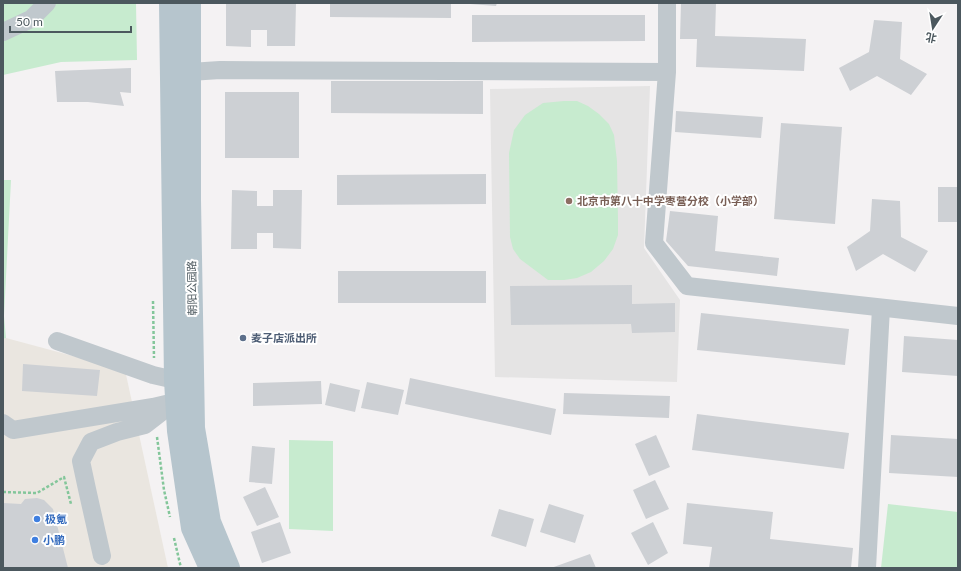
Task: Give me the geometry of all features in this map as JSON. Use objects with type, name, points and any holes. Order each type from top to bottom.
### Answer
[{"type":"main road","name":"朝阳公园路","points":[[170,3],[176,391],[178,431],[192,528],[210,568]]},
{"type":"main road","name":"朝阳公园路","points":[[190,3],[190,200],[194,428],[210,522],[229,568]]},
{"type":"street","points":[[3,32],[31,19],[47,3]]},
{"type":"street","points":[[667,3],[666,72],[654,243],[687,286],[958,316]]},
{"type":"street","points":[[190,72],[220,70],[666,72]]},
{"type":"street","points":[[867,568],[881,308]]},
{"type":"street","points":[[57,341],[154,375],[176,391]]},
{"type":"street","points":[[3,423],[13,430],[153,407],[176,391]]},
{"type":"street","points":[[102,556],[82,461],[91,442],[117,432],[145,425],[176,391]]},
{"type":"path","points":[[3,492],[37,492],[64,477],[72,506]]},
{"type":"shaded area","name":"北京市第八十中学枣营分校（小学部）","points":[[650,86],[644,248],[680,300],[677,382],[495,377],[490,89]]},
{"type":"shaded area","points":[[6,338],[125,370],[168,568],[3,568],[3,339]]},
{"type":"green space","points":[[3,3],[136,3],[137,60],[61,62],[3,75]]},
{"type":"green space","points":[[577,101],[588,106],[609,124],[614,135],[617,161],[618,235],[613,249],[604,261],[591,272],[577,278],[548,280],[520,259],[513,249],[510,237],[509,153],[514,130],[525,115],[543,103]]},
{"type":"green space","points":[[3,180],[11,180],[4,316],[6,338],[3,339]]},
{"type":"green space","points":[[289,440],[333,441],[333,531],[289,529]]},
{"type":"green space","points":[[888,504],[958,512],[958,568],[881,568]]},
{"type":"building","points":[[226,3],[296,3],[295,46],[267,46],[267,30],[251,30],[251,47],[226,46]]},
{"type":"building","points":[[330,3],[451,3],[451,18],[330,17]]},
{"type":"building","points":[[470,3],[497,3],[496,6]]},
{"type":"building","points":[[681,3],[716,3],[715,36],[806,39],[804,71],[696,67],[697,39],[680,39]]},
{"type":"building","points":[[472,15],[645,15],[645,41],[472,42]]},
{"type":"building","points":[[874,20],[902,22],[900,59],[927,74],[911,95],[877,76],[850,91],[839,68],[869,52]]},
{"type":"building","points":[[131,68],[131,93],[120,92],[124,106],[88,102],[57,102],[55,71]]},
{"type":"building","points":[[331,81],[483,81],[483,114],[331,113]]},
{"type":"building","points":[[225,92],[299,92],[299,158],[225,158]]},
{"type":"building","points":[[676,111],[763,117],[761,138],[675,132]]},
{"type":"building","points":[[781,123],[842,127],[835,224],[774,219]]},
{"type":"building","points":[[486,174],[486,204],[337,205],[337,175]]},
{"type":"building","points":[[938,187],[958,187],[958,222],[938,222]]},
{"type":"building","points":[[232,190],[257,191],[257,206],[273,206],[273,190],[302,190],[301,249],[273,248],[273,233],[257,233],[257,249],[231,249]]},
{"type":"building","points":[[872,199],[900,201],[901,237],[928,251],[915,272],[883,254],[856,271],[847,247],[870,231]]},
{"type":"building","points":[[670,211],[718,216],[715,251],[779,258],[777,276],[688,266],[666,241]]},
{"type":"building","points":[[338,271],[486,271],[486,303],[338,303]]},
{"type":"building","points":[[632,285],[632,304],[675,303],[675,332],[632,333],[631,324],[511,325],[510,286]]},
{"type":"building","points":[[701,313],[849,329],[845,365],[697,350]]},
{"type":"building","points":[[904,336],[958,340],[958,376],[902,372]]},
{"type":"building","points":[[23,364],[100,370],[97,396],[22,391]]},
{"type":"building","points":[[410,378],[556,409],[551,435],[405,404]]},
{"type":"building","points":[[321,381],[322,404],[253,406],[253,383]]},
{"type":"building","points":[[367,382],[404,390],[398,415],[361,408]]},
{"type":"building","points":[[330,383],[360,390],[355,412],[325,405]]},
{"type":"building","points":[[564,393],[670,396],[669,418],[563,414]]},
{"type":"building","points":[[697,414],[849,433],[844,469],[692,450]]},
{"type":"building","points":[[656,435],[670,467],[649,476],[635,444]]},
{"type":"building","points":[[891,435],[958,439],[958,477],[889,473]]},
{"type":"building","points":[[252,446],[275,448],[272,484],[249,482]]},
{"type":"building","points":[[655,480],[669,509],[646,519],[633,490]]},
{"type":"building","points":[[265,487],[279,517],[257,526],[243,497]]},
{"type":"building","points":[[37,498],[44,500],[53,509],[68,568],[3,568],[3,503],[21,504],[25,499]]},
{"type":"building","points":[[687,503],[773,512],[770,539],[853,548],[851,568],[709,568],[712,547],[683,544]]},
{"type":"building","points":[[549,504],[584,515],[575,543],[540,532]]},
{"type":"building","points":[[499,509],[534,519],[526,547],[491,536]]},
{"type":"building","points":[[280,522],[291,553],[262,563],[251,532]]},
{"type":"building","points":[[653,522],[668,553],[648,565],[631,533]]},
{"type":"building","points":[[590,554],[596,568],[551,568]]},
{"type":"place","name":"北京市第八十中学枣营分校（小学部）","points":[[569,201]]},
{"type":"place","name":"麦子店派出所","points":[[243,338]]},
{"type":"place","name":"极氪","points":[[37,519]]},
{"type":"place","name":"小鹏","points":[[35,540]]}]
